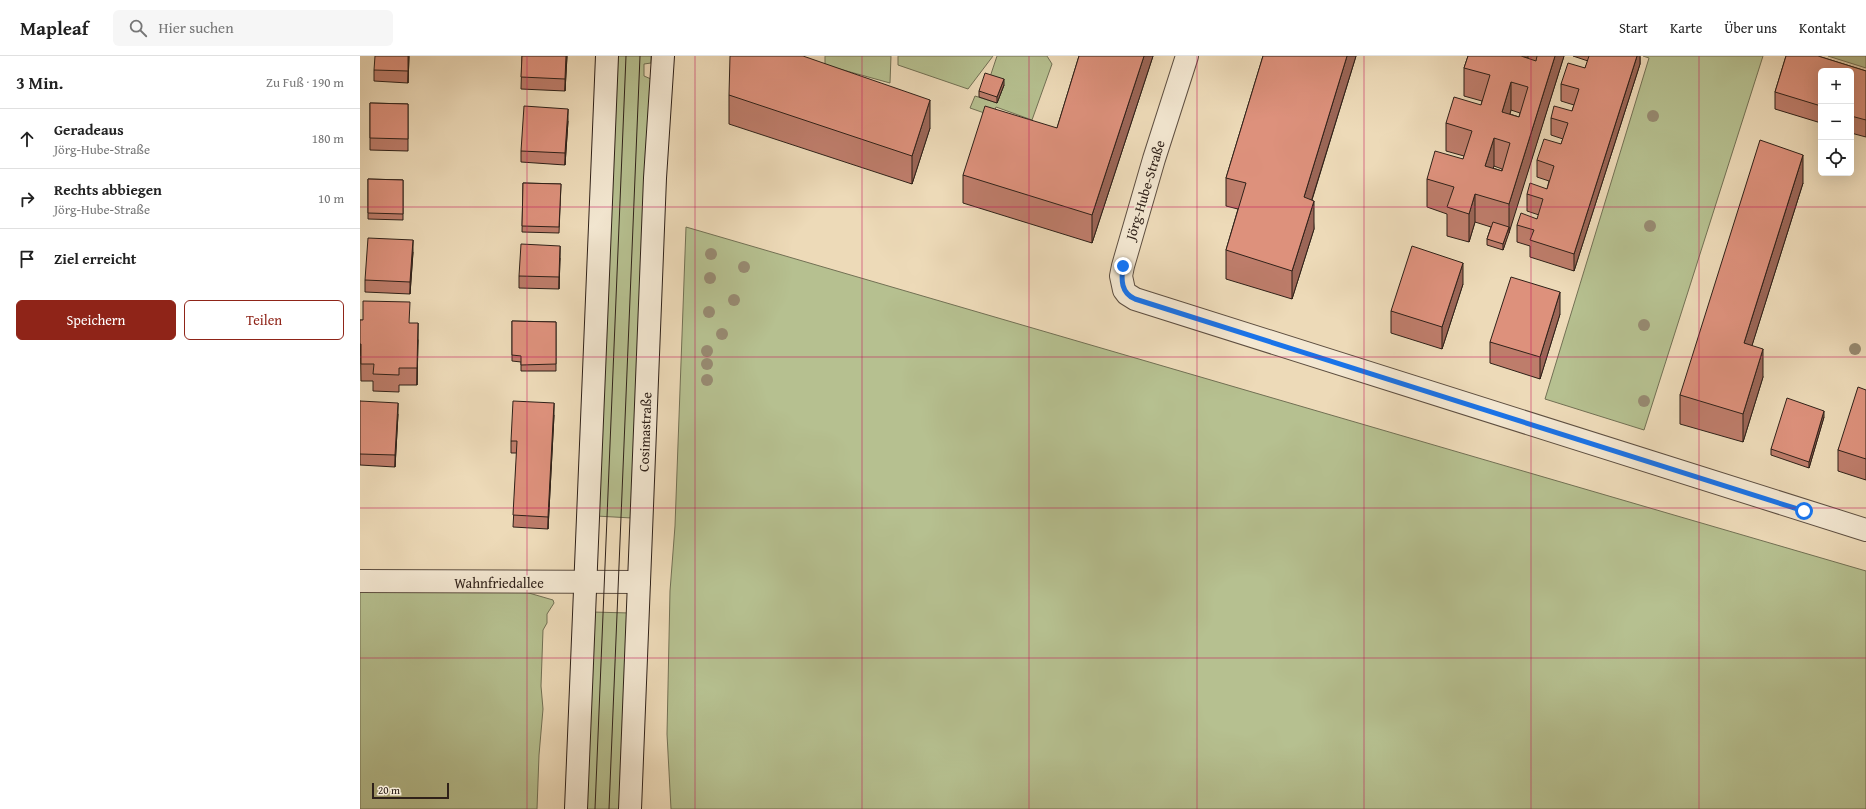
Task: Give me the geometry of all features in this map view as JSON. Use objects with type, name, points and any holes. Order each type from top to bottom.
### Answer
[{"type":"main road","points":[[576,809],[584,583],[607,56]]},
{"type":"main road","name":"Cosimastraße","points":[[630,809],[655,178],[663,56]]},
{"type":"main road","name":"Jörg-Hube-Straße","points":[[1187,56],[1154,159],[1123,266],[1122,285],[1130,297],[1866,530]]},
{"type":"main road","name":"Wahnfriedallee","points":[[360,581],[639,582]]},
{"type":"green space","points":[[615,56],[651,56],[651,63],[644,64],[644,76],[651,79],[632,518],[596,516]]},
{"type":"green space","points":[[825,56],[891,56],[890,83],[825,65]]},
{"type":"green space","points":[[898,56],[993,56],[968,89],[898,65]]},
{"type":"green space","points":[[997,56],[1047,56],[1052,64],[1032,120],[996,107],[993,116],[970,108],[975,96],[997,103],[1004,85],[989,80]]},
{"type":"green space","points":[[1643,56],[1763,56],[1644,430],[1545,399],[1649,58]]},
{"type":"green space","points":[[1828,56],[1866,56],[1866,68]]},
{"type":"green space","points":[[686,227],[1866,571],[1866,809],[671,809],[667,734],[670,591],[675,526]]},
{"type":"green space","points":[[360,590],[522,591],[553,600],[554,603],[547,614],[547,623],[543,630],[541,686],[543,709],[539,755],[537,809],[360,809]]},
{"type":"green space","points":[[592,612],[630,613],[622,809],[584,809]]},
{"type":"building","points":[[375,56],[408,56],[408,71],[374,70]]},
{"type":"building","points":[[522,56],[566,56],[565,79],[521,77]]},
{"type":"building","points":[[730,56],[803,56],[930,100],[912,156],[729,95]]},
{"type":"building","points":[[1079,56],[1144,56],[1092,215],[963,175],[985,106],[1057,128]]},
{"type":"building","points":[[1263,56],[1347,56],[1304,197],[1314,201],[1292,271],[1226,250],[1246,183],[1226,178]]},
{"type":"building","points":[[1468,56],[1521,56],[1536,61],[1537,56],[1555,56],[1509,204],[1475,194],[1469,214],[1447,207],[1454,187],[1427,179],[1435,151],[1463,159],[1472,131],[1446,123],[1454,97],[1481,105],[1490,75],[1464,68]],"holes":[[[1511,82],[1528,87],[1519,117],[1502,112]],[[1494,138],[1510,143],[1502,171],[1485,166]]]},
{"type":"building","points":[[1589,56],[1637,56],[1574,254],[1530,240],[1534,230],[1517,225],[1521,213],[1537,219],[1543,199],[1527,194],[1530,183],[1547,189],[1554,166],[1537,160],[1544,139],[1561,144],[1568,123],[1551,118],[1554,106],[1572,111],[1579,89],[1561,84],[1568,63],[1585,68]]},
{"type":"building","points":[[1786,56],[1818,56],[1866,71],[1866,120],[1854,117],[1854,68],[1818,68],[1818,105],[1775,92]]},
{"type":"building","points":[[985,73],[1004,79],[997,97],[979,91]]},
{"type":"building","points":[[370,103],[408,104],[408,139],[370,138]]},
{"type":"building","points":[[524,106],[568,109],[565,153],[521,151]]},
{"type":"building","points":[[1760,140],[1803,155],[1744,343],[1763,349],[1743,414],[1680,395]]},
{"type":"building","points":[[368,179],[403,180],[403,214],[368,213]]},
{"type":"building","points":[[523,183],[561,184],[559,227],[522,226]]},
{"type":"building","points":[[1493,222],[1509,227],[1503,244],[1487,239]]},
{"type":"building","points":[[368,238],[413,240],[410,282],[365,280]]},
{"type":"building","points":[[521,244],[560,246],[559,277],[519,276]]},
{"type":"building","points":[[1412,246],[1463,263],[1442,327],[1391,311]]},
{"type":"building","points":[[1511,277],[1560,292],[1540,357],[1490,342]]},
{"type":"building","points":[[363,301],[410,302],[409,323],[418,323],[417,368],[399,368],[399,375],[373,374],[374,364],[361,364],[360,320],[363,320]]},
{"type":"building","points":[[512,321],[556,322],[556,364],[521,365],[521,356],[512,355]]},
{"type":"building","points":[[1858,387],[1866,390],[1866,459],[1838,450]]},
{"type":"building","points":[[1787,398],[1824,411],[1809,462],[1771,449]]},
{"type":"building","points":[[360,401],[398,403],[395,455],[360,454]]},
{"type":"building","points":[[513,401],[554,403],[548,517],[513,515],[517,441],[511,441]]},
{"type":"tram line","points":[[595,809],[626,56]]},
{"type":"tram line","points":[[609,809],[640,56]]},
{"type":"route","points":[[1123,266],[1121,276],[1122,285],[1127,294],[1135,299],[1804,511]]}]
